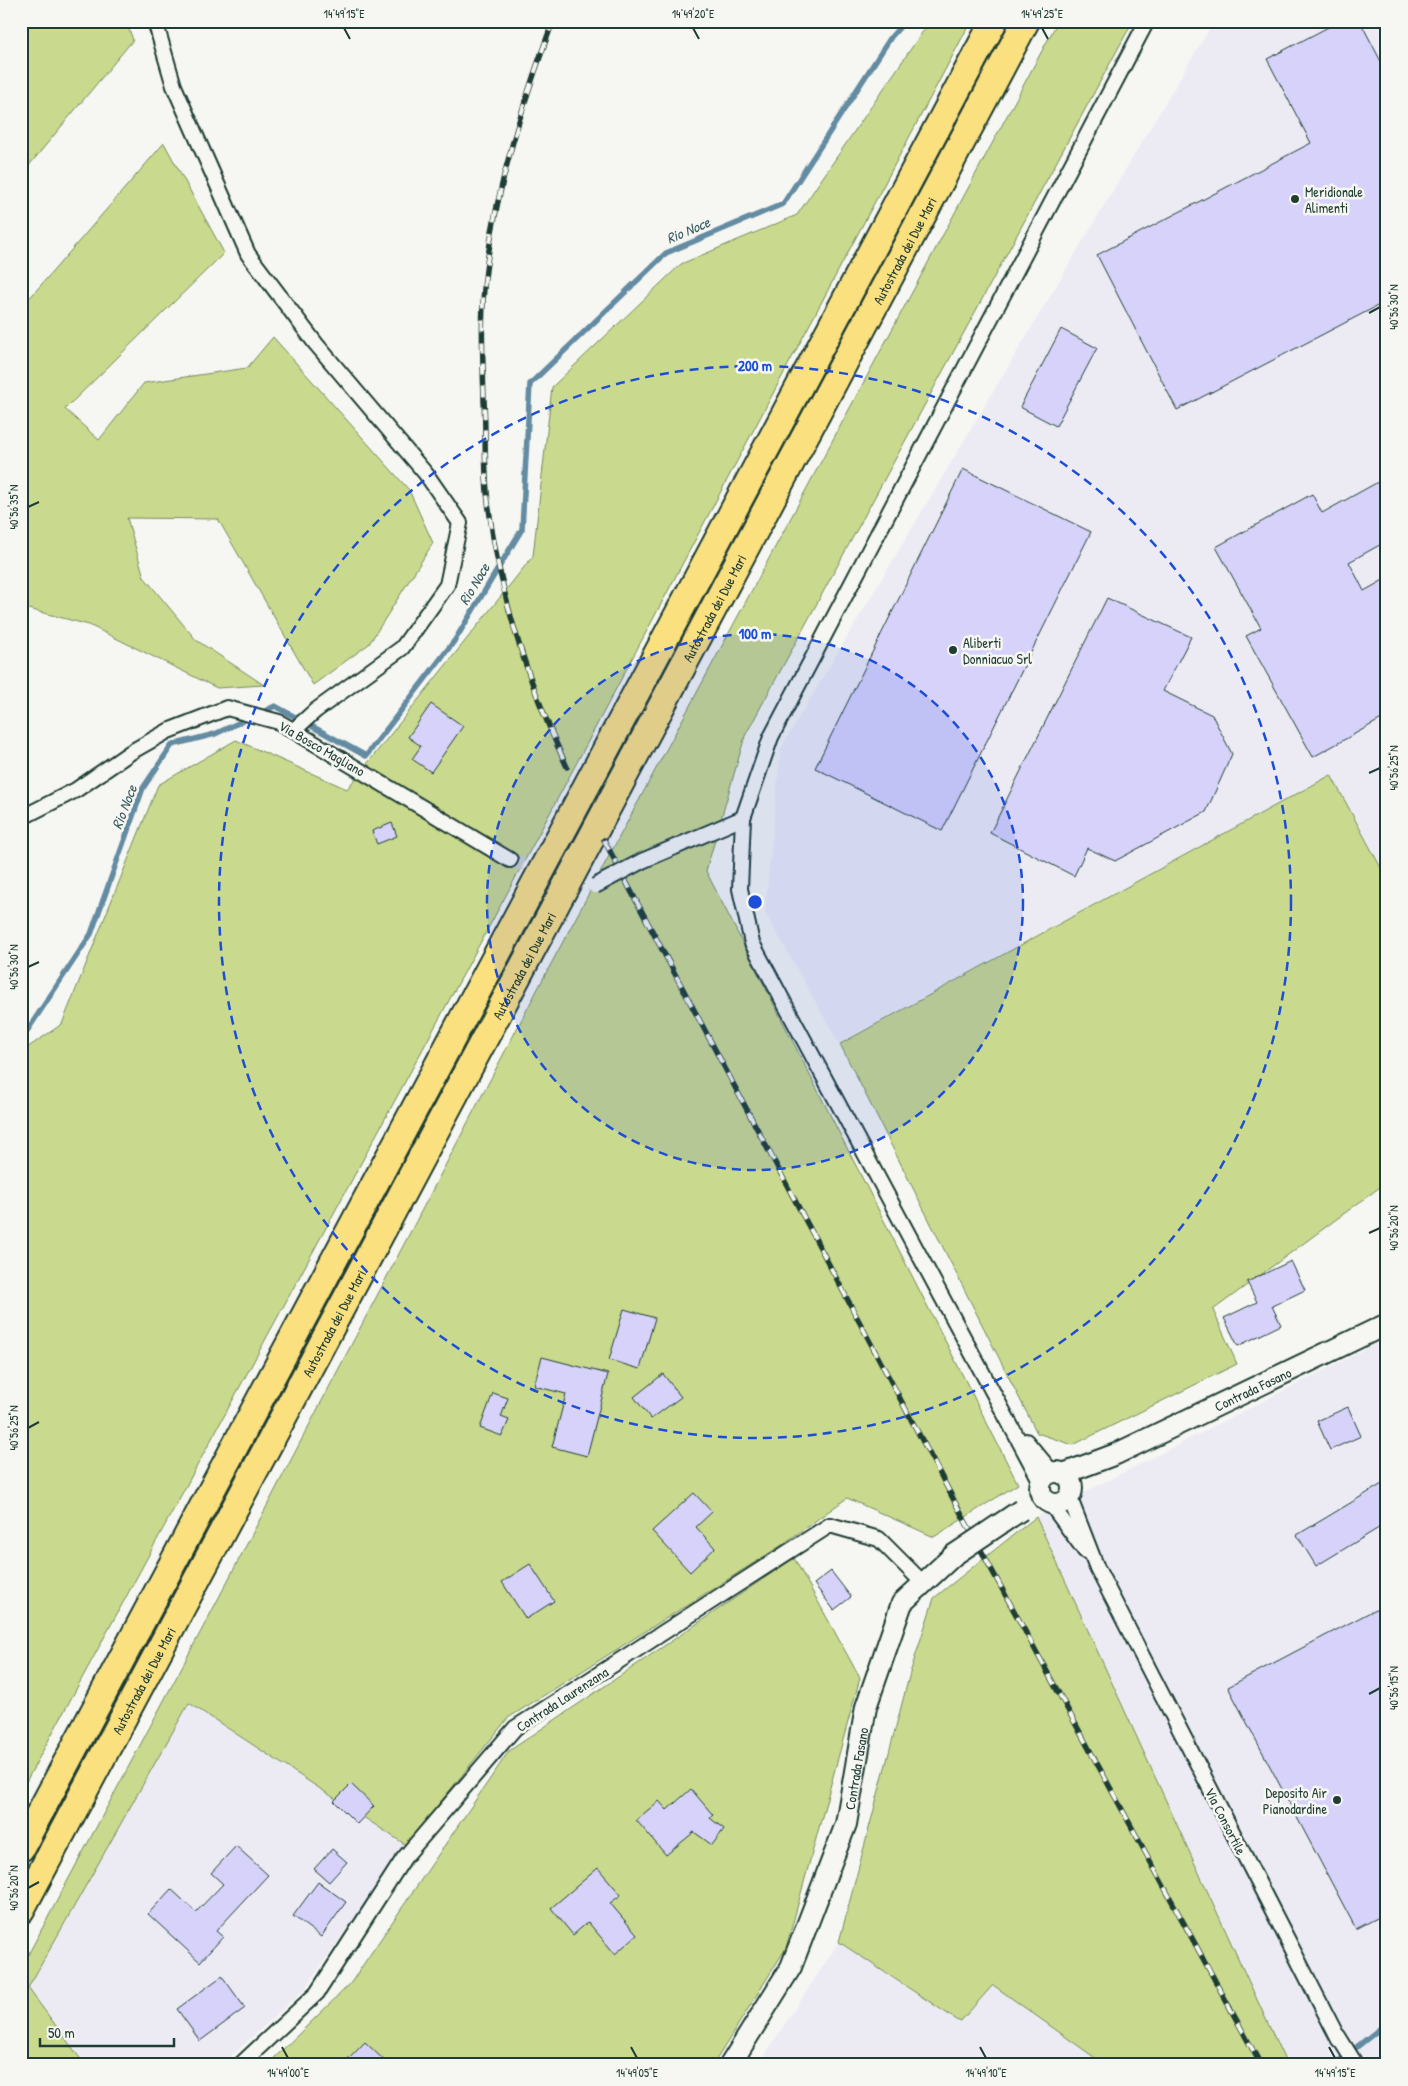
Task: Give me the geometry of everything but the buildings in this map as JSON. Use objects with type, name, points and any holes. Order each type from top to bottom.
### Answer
[{"type":"highway","name":"Autostrada dei Due Mari","points":[[21,1848],[994,21]]},
{"type":"highway","name":"Autostrada dei Due Mari","points":[[21,1910],[1026,21]]},
{"type":"main road","name":"Contrada Fasano","points":[[730,2065],[791,1967],[846,1824],[866,1707],[902,1603],[922,1582],[954,1555],[1054,1487],[1116,1454],[1387,1324]]},
{"type":"street","points":[[155,21],[174,86],[248,254],[316,344],[426,474],[460,523],[447,585],[402,648],[316,710],[294,730]]},
{"type":"street","points":[[1097,1568],[1054,1487],[1009,1421],[752,943],[740,889],[743,818],[770,737],[1147,21]]},
{"type":"street","name":"Via Bosco Magliano","points":[[21,818],[76,790],[131,752],[168,731],[228,708],[279,722],[294,730],[510,860]]},
{"type":"street","points":[[595,886],[642,861],[743,818]]},
{"type":"street","points":[[1054,1487],[1097,1568]]},
{"type":"street","name":"Contrada Laurenzana","points":[[240,2065],[317,1993],[404,1858],[515,1728],[830,1525],[879,1539],[922,1582]]},
{"type":"street","name":"Via Consortile","points":[[1097,1568],[1339,2040],[1338,2036],[1356,2065]]},
{"type":"shaded area","points":[[1214,21],[1387,21],[1387,879],[1331,775],[839,1043],[765,912],[781,748]]},
{"type":"shaded area","points":[[1387,1338],[1387,2065],[1287,2065],[1036,1517]]},
{"type":"shaded area","points":[[189,1703],[406,1845],[304,1990],[221,2065],[85,2065],[27,1989]]},
{"type":"shaded area","points":[[839,1942],[960,2022],[993,1985],[1105,2065],[758,2065]]},
{"type":"green space","points":[[21,21],[126,21],[133,40],[21,175]]},
{"type":"green space","points":[[930,21],[971,21],[517,875],[21,1791],[21,1052],[62,1024],[158,785],[236,740],[347,789],[533,556],[552,387],[681,264],[797,215]]},
{"type":"green space","points":[[1058,21],[1133,21],[745,736],[706,871],[1018,1484],[934,1537],[847,1498],[779,1547],[508,1718],[406,1845],[189,1703],[28,1988],[85,2065],[21,2065],[21,1968],[215,1605],[544,977]]},
{"type":"green space","points":[[164,143],[224,253],[65,409],[99,440],[144,383],[247,368],[273,337],[409,490],[433,543],[369,644],[313,685],[218,519],[127,518],[144,577],[196,640],[264,685],[217,688],[89,625],[21,607],[21,304],[28,300]]},
{"type":"green space","points":[[1331,775],[1387,879],[1387,1182],[1213,1310],[1237,1364],[1073,1445],[1037,1433],[840,1044]]},
{"type":"green space","points":[[1036,1517],[1287,2065],[1105,2065],[993,1985],[960,2022],[839,1942],[910,1673],[934,1598]]},
{"type":"green space","points":[[794,1558],[860,1678],[786,1948],[713,2065],[267,2065],[350,1984],[509,1751]]},
{"type":"waterway","name":"Rio Noce","points":[[259,714],[275,706],[366,756],[455,640],[522,529],[530,384],[666,253],[783,204],[891,37],[905,21]]},
{"type":"waterway","name":"Rio Noce","points":[[21,1040],[91,934],[143,788],[172,745],[215,734],[251,717]]},
{"type":"waterway","points":[[1334,2065],[1387,2023]]},
{"type":"tunnel","points":[[510,860],[595,886]]},
{"type":"railway","points":[[553,21],[531,82],[504,175],[486,270],[482,319],[487,490],[499,570],[528,670],[567,767]]},
{"type":"railway","points":[[604,840],[957,1506],[1261,2065]]},
{"type":"place","name":"Meridionale Alimenti","points":[[1295,199]]},
{"type":"place","name":"Aliberti Donniacuo Srl","points":[[953,650]]},
{"type":"place","name":"Deposito Air Pianodardine","points":[[1337,1800]]}]
